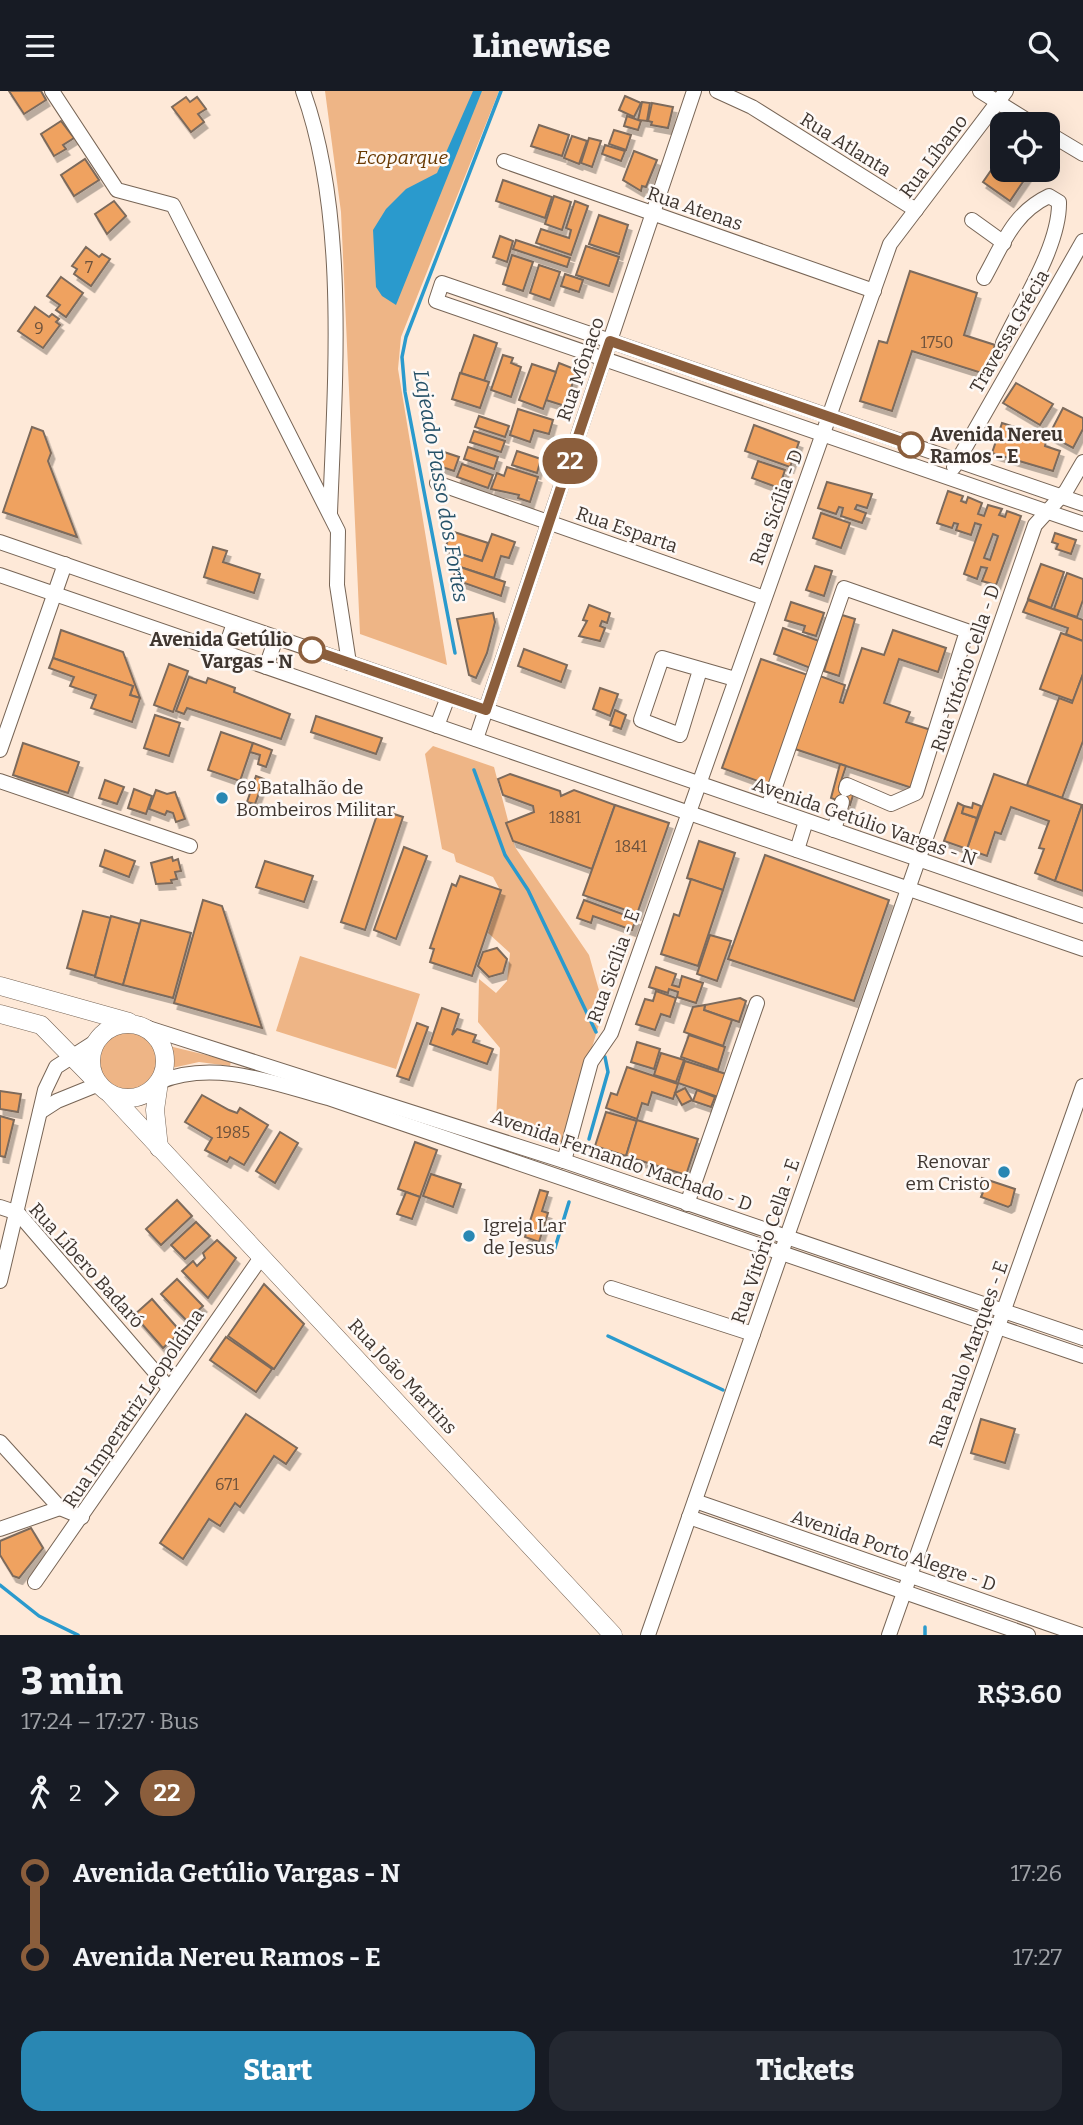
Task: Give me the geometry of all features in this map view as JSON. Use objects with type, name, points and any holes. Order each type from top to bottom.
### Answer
[{"type":"main road","name":"Avenida Fernando Machado - D","points":[[0,986],[139,1025]]},
{"type":"main road","points":[[0,1014],[41,1024],[104,1089],[120,1098],[142,1096],[159,1082]]},
{"type":"main road","points":[[104,1089],[92,1071],[91,1056],[95,1042],[111,1027],[139,1025],[156,1035],[163,1045],[164,1070],[159,1082],[155,1110],[159,1148]]},
{"type":"main road","name":"Rua João Martins","points":[[104,1089],[613,1635]]},
{"type":"street","points":[[52,91],[117,190],[173,205],[338,530],[337,585],[349,663]]},
{"type":"street","points":[[303,91],[313,120],[321,160],[337,336],[330,514]]},
{"type":"street","name":"Rua Mônaco","points":[[476,739],[694,91]]},
{"type":"street","name":"Rua Atlanta","points":[[717,91],[752,107],[916,211]]},
{"type":"street","points":[[980,91],[1002,97],[1019,112]]},
{"type":"street","name":"Rua Líbano","points":[[890,244],[1002,97]]},
{"type":"street","points":[[1060,140],[1083,154]]},
{"type":"street","name":"Rua Atenas","points":[[504,161],[874,291]]},
{"type":"street","points":[[984,278],[1029,205],[1049,196],[1059,202],[1059,218],[1049,246],[1003,343]]},
{"type":"street","points":[[972,220],[1004,243]]},
{"type":"street","name":"Travessa Grécia","points":[[948,477],[1083,241]]},
{"type":"street","name":"Rua Sicília - D","points":[[698,783],[890,244]]},
{"type":"street","points":[[1083,504],[442,283],[436,301],[1083,524]]},
{"type":"street","points":[[525,331],[531,313]]},
{"type":"street","points":[[699,391],[705,373]]},
{"type":"street","name":"Rua Vitório Cella - D","points":[[919,860],[1035,525],[1060,497],[1083,461]]},
{"type":"street","name":"Rua Esparta","points":[[437,483],[764,598]]},
{"type":"street","name":"Avenida Getúlio Vargas - N","points":[[0,542],[1083,916]]},
{"type":"street","points":[[0,750],[65,565]]},
{"type":"street","points":[[0,575],[1083,949]]},
{"type":"street","points":[[768,807],[844,589],[967,631],[916,793],[891,803],[847,785],[834,830]]},
{"type":"street","points":[[224,652],[234,623]]},
{"type":"street","points":[[266,667],[276,638]]},
{"type":"street","points":[[700,670],[680,735],[640,720],[662,659],[735,679]]},
{"type":"street","points":[[438,726],[448,697]]},
{"type":"street","points":[[0,781],[190,846]]},
{"type":"street","name":"Rua Sicília - E","points":[[564,1161],[592,1062],[611,1033],[698,783]]},
{"type":"street","points":[[797,850],[806,821]]},
{"type":"street","name":"Rua Vitório Cella - E","points":[[648,1635],[919,860]]},
{"type":"street","points":[[687,1203],[757,1003]]},
{"type":"street","name":"Avenida Fernando Machado - D","points":[[139,1025],[304,1084],[785,1244],[1083,1338]]},
{"type":"street","points":[[0,1281],[45,1090],[56,1067],[95,1042]]},
{"type":"street","name":"Avenida Fernando Machado - D","points":[[159,1082],[192,1071],[304,1084]]},
{"type":"street","name":"Rua Paulo Marques - E","points":[[889,1635],[1083,1086]]},
{"type":"street","points":[[40,1112],[57,1101],[104,1089]]},
{"type":"street","name":"Avenida Fernando Machado - D","points":[[428,1124],[564,1161],[687,1203],[785,1244],[1083,1356]]},
{"type":"street","name":"Rua Líbero Badaró","points":[[0,1207],[18,1213],[169,1387]]},
{"type":"street","name":"Rua Imperatriz Leopoldina","points":[[35,1582],[262,1256]]},
{"type":"street","points":[[611,1288],[753,1334]]},
{"type":"street","points":[[0,1442],[60,1508],[82,1517]]},
{"type":"street","name":"Avenida Porto Alegre - D","points":[[695,1501],[1081,1635]]},
{"type":"street","points":[[0,1529],[60,1508]]},
{"type":"street","name":"Avenida Porto Alegre - D","points":[[689,1517],[1028,1635]]},
{"type":"street","points":[[770,1545],[775,1529]]},
{"type":"street","points":[[821,1563],[826,1546]]},
{"type":"green space","name":"Ecoparque","points":[[325,91],[499,91],[401,337],[398,369],[447,665],[360,634],[341,212]]},
{"type":"green space","points":[[433,746],[494,767],[515,847],[589,955],[604,1008],[563,1143],[496,1119],[500,1048],[478,1022],[479,979],[496,993],[507,981],[510,953],[488,933],[499,888],[493,877],[456,862],[454,854],[442,849],[425,754]]},
{"type":"green space","points":[[300,956],[420,994],[396,1069],[276,1031]]},
{"type":"green space","points":[[129,1030],[146,1035],[154,1043],[159,1060],[154,1077],[146,1085],[129,1090],[112,1085],[104,1077],[99,1060],[104,1043],[112,1035]]},
{"type":"green space","points":[[169,1046],[231,1061],[230,1066],[199,1062],[172,1068]]},
{"type":"water","points":[[473,91],[482,91],[396,305],[382,296],[376,287],[373,230],[386,209],[406,189],[437,173]]},
{"type":"building","points":[[9,91],[41,91],[46,100],[24,114]]},
{"type":"building","points":[[625,96],[641,103],[634,117],[619,110]]},
{"type":"building","points":[[186,97],[190,102],[197,97],[206,109],[198,114],[204,122],[191,132],[172,107]]},
{"type":"building","points":[[642,102],[650,103],[647,121],[638,120]]},
{"type":"building","points":[[652,103],[673,107],[668,128],[651,125],[652,122],[648,121]]},
{"type":"building","points":[[627,116],[641,121],[638,130],[624,126]]},
{"type":"building","points":[[61,121],[74,138],[63,145],[66,149],[54,156],[41,134]]},
{"type":"building","points":[[539,125],[569,135],[562,156],[531,146]]},
{"type":"building","points":[[614,130],[631,135],[626,150],[609,144]]},
{"type":"building","points":[[572,136],[587,141],[579,164],[564,158]]},
{"type":"building","points":[[589,138],[601,141],[592,167],[581,163]]},
{"type":"building","points":[[605,145],[625,151],[621,161],[602,154]]},
{"type":"building","points":[[634,151],[657,160],[646,187],[642,186],[641,191],[623,180]]},
{"type":"building","points":[[85,159],[99,180],[74,196],[61,175]]},
{"type":"building","points":[[990,172],[990,182],[1023,182],[1010,201],[983,182]]},
{"type":"building","points":[[503,180],[552,197],[545,218],[496,201]]},
{"type":"building","points":[[554,196],[571,202],[562,230],[545,224]]},
{"type":"building","points":[[114,201],[126,216],[107,234],[95,214]]},
{"type":"building","points":[[575,201],[588,206],[571,255],[536,243],[541,229],[569,238],[571,230],[566,228]]},
{"type":"building","points":[[599,215],[628,225],[619,254],[589,244]]},
{"type":"building","points":[[500,236],[513,241],[507,262],[493,257]]},
{"type":"building","points":[[516,240],[570,258],[567,267],[513,249]]},
{"type":"building","points":[[586,246],[619,257],[609,286],[576,275]]},
{"type":"building","points":[[86,247],[99,257],[102,254],[110,259],[91,286],[74,274],[77,269],[72,266]]},
{"type":"building","points":[[512,255],[533,262],[523,291],[503,284]]},
{"type":"building","points":[[539,265],[560,272],[550,300],[530,293]]},
{"type":"building","points":[[910,271],[977,293],[964,335],[995,345],[985,374],[912,351],[892,411],[860,401],[879,341],[887,343]]},
{"type":"building","points":[[565,274],[583,280],[579,292],[561,286]]},
{"type":"building","points":[[61,277],[83,293],[66,317],[56,310],[60,305],[47,296]]},
{"type":"building","points":[[35,307],[49,317],[52,314],[59,319],[56,322],[60,325],[43,348],[18,331]]},
{"type":"building","points":[[474,335],[497,343],[484,381],[461,373]]},
{"type":"building","points":[[503,355],[513,358],[511,363],[521,367],[511,397],[491,390]]},
{"type":"building","points":[[559,363],[577,370],[565,406],[546,400]]},
{"type":"building","points":[[532,364],[556,372],[543,409],[519,400]]},
{"type":"building","points":[[460,373],[489,382],[480,408],[452,399]]},
{"type":"building","points":[[1016,383],[1053,404],[1040,425],[1003,403]]},
{"type":"building","points":[[1063,408],[1083,418],[1083,429],[1073,448],[1049,435]]},
{"type":"building","points":[[518,409],[553,420],[549,434],[534,430],[530,442],[510,435]]},
{"type":"building","points":[[479,416],[509,426],[505,437],[475,427]]},
{"type":"building","points":[[1002,423],[1030,432],[1029,435],[1046,441],[1045,446],[1060,451],[1053,471],[992,453]]},
{"type":"building","points":[[754,425],[799,442],[790,467],[745,451]]},
{"type":"building","points":[[32,427],[43,431],[51,453],[48,461],[77,537],[3,512]]},
{"type":"building","points":[[474,431],[505,441],[501,452],[470,442]]},
{"type":"building","points":[[468,447],[498,457],[494,469],[464,459]]},
{"type":"building","points":[[441,451],[459,457],[454,471],[436,465]]},
{"type":"building","points":[[517,451],[541,459],[537,473],[512,465]]},
{"type":"building","points":[[758,461],[785,470],[779,488],[752,478]]},
{"type":"building","points":[[462,464],[493,475],[488,488],[457,477]]},
{"type":"building","points":[[507,467],[538,477],[530,502],[518,498],[519,495],[491,489],[497,473],[504,476]]},
{"type":"building","points":[[827,482],[872,494],[867,508],[857,505],[855,509],[866,513],[862,523],[841,516],[843,508],[839,507],[836,514],[818,508]]},
{"type":"building","points":[[948,491],[963,496],[961,501],[966,503],[968,497],[982,503],[978,514],[984,516],[988,505],[1002,509],[999,515],[1005,517],[1007,511],[1021,516],[996,585],[982,581],[987,568],[981,567],[977,579],[964,574],[981,525],[975,523],[971,535],[956,530],[958,524],[954,523],[952,528],[937,523]],"holes":[[[993,534],[998,536],[990,560],[984,558]]]},
{"type":"building","points":[[821,513],[850,523],[841,548],[813,538]]},
{"type":"building","points":[[451,531],[488,543],[482,561],[445,549]]},
{"type":"building","points":[[1055,533],[1076,540],[1071,554],[1056,549],[1058,544],[1052,542]]},
{"type":"building","points":[[492,534],[515,542],[509,558],[501,556],[494,578],[457,566],[461,554],[482,561]]},
{"type":"building","points":[[213,547],[227,551],[223,562],[260,574],[254,593],[204,577]]},
{"type":"building","points":[[1041,564],[1064,572],[1051,608],[1028,599]]},
{"type":"building","points":[[457,566],[505,582],[501,596],[453,579]]},
{"type":"building","points":[[815,566],[832,571],[824,596],[806,590]]},
{"type":"building","points":[[1067,573],[1083,579],[1083,600],[1077,617],[1054,609]]},
{"type":"building","points":[[1028,600],[1083,620],[1083,641],[1066,634],[1068,628],[1023,612]]},
{"type":"building","points":[[791,602],[824,613],[816,636],[803,632],[805,626],[785,620]]},
{"type":"building","points":[[589,605],[610,613],[607,623],[602,621],[600,626],[605,628],[600,641],[579,636],[587,621],[583,620]]},
{"type":"building","points":[[493,613],[495,622],[487,653],[476,678],[469,675],[457,619]]},
{"type":"building","points":[[842,615],[855,619],[839,676],[824,671]]},
{"type":"building","points":[[783,628],[822,642],[813,669],[774,654]]},
{"type":"building","points":[[61,630],[123,652],[140,698],[130,695],[133,686],[53,658]]},
{"type":"building","points":[[893,630],[946,648],[938,672],[899,659],[884,703],[910,712],[906,722],[931,730],[912,788],[795,749],[820,676],[845,685],[840,702],[843,703],[862,648],[884,655]]},
{"type":"building","points":[[1061,633],[1083,641],[1083,674],[1073,701],[1040,689]]},
{"type":"building","points":[[524,649],[567,665],[561,682],[518,666]]},
{"type":"building","points":[[53,658],[133,686],[130,695],[140,698],[132,722],[91,708],[96,695],[70,686],[74,677],[49,668]]},
{"type":"building","points":[[761,659],[808,675],[769,785],[722,768]]},
{"type":"building","points":[[169,664],[188,671],[173,712],[154,705]]},
{"type":"building","points":[[1083,674],[1083,741],[1062,798],[1027,785],[1059,698],[1072,703]]},
{"type":"building","points":[[189,677],[206,683],[208,678],[235,688],[234,692],[290,714],[281,739],[187,708],[184,714],[176,711]]},
{"type":"building","points":[[600,688],[618,694],[610,716],[593,709]]},
{"type":"building","points":[[615,710],[626,715],[621,729],[610,725]]},
{"type":"building","points":[[155,715],[180,723],[169,756],[144,748]]},
{"type":"building","points":[[316,716],[382,738],[376,754],[311,732]]},
{"type":"building","points":[[221,732],[253,743],[240,781],[208,770]]},
{"type":"building","points":[[23,743],[79,762],[68,793],[13,775]]},
{"type":"building","points":[[253,743],[272,750],[266,767],[258,764],[260,755],[250,752]]},
{"type":"building","points":[[840,764],[846,766],[839,787],[854,792],[850,805],[831,798]]},
{"type":"building","points":[[510,774],[560,791],[561,796],[574,790],[615,805],[592,869],[513,841],[506,823],[534,812],[533,806],[503,795],[498,779]]},
{"type":"building","points":[[994,774],[1082,805],[1055,881],[1035,873],[1044,849],[1039,848],[1049,821],[1011,807],[1001,834],[995,832],[987,856],[967,849]]},
{"type":"building","points":[[256,776],[264,779],[255,804],[247,802]]},
{"type":"building","points":[[105,780],[124,787],[117,804],[99,798]]},
{"type":"building","points":[[134,789],[152,796],[146,814],[128,808]]},
{"type":"building","points":[[156,790],[167,794],[175,792],[185,819],[176,822],[173,813],[167,811],[165,815],[149,809]]},
{"type":"building","points":[[958,803],[964,806],[962,813],[977,818],[967,849],[944,841]]},
{"type":"building","points":[[973,803],[981,806],[977,818],[962,813],[964,806],[972,808]]},
{"type":"building","points":[[615,805],[669,823],[637,914],[583,895]]},
{"type":"building","points":[[1083,805],[1083,891],[1055,881]]},
{"type":"building","points":[[379,809],[403,817],[365,930],[341,922]]},
{"type":"building","points":[[699,841],[735,853],[723,890],[687,878]]},
{"type":"building","points":[[404,847],[427,856],[396,939],[374,930]]},
{"type":"building","points":[[105,850],[135,861],[129,877],[100,866]]},
{"type":"building","points":[[765,855],[889,900],[854,1001],[728,959]]},
{"type":"building","points":[[172,857],[173,861],[178,859],[181,871],[175,872],[177,879],[171,880],[172,883],[156,884],[151,863]]},
{"type":"building","points":[[265,861],[313,876],[304,902],[256,887]]},
{"type":"building","points":[[460,876],[501,890],[472,976],[430,962],[434,949],[430,948],[452,884],[456,886]]},
{"type":"building","points":[[691,879],[723,890],[698,966],[661,954],[674,914],[679,916]]},
{"type":"building","points":[[203,900],[222,906],[262,1028],[174,1003]]},
{"type":"building","points":[[584,900],[636,919],[632,930],[593,916],[591,923],[577,918]]},
{"type":"building","points":[[83,911],[111,918],[95,976],[67,968]]},
{"type":"building","points":[[111,916],[140,924],[123,985],[95,977]]},
{"type":"building","points":[[141,920],[191,933],[173,998],[123,985]]},
{"type":"building","points":[[710,935],[731,941],[717,981],[697,974]]},
{"type":"building","points":[[497,948],[507,959],[503,973],[489,977],[478,966],[483,952]]},
{"type":"building","points":[[656,967],[676,974],[672,985],[679,987],[682,976],[703,983],[696,1003],[677,997],[678,992],[669,989],[668,993],[649,987]]},
{"type":"building","points":[[656,991],[676,998],[670,1017],[661,1014],[655,1030],[636,1024],[645,999],[653,1001]]},
{"type":"building","points":[[740,998],[746,1001],[739,1022],[704,1010],[705,1005]]},
{"type":"building","points":[[705,1005],[704,1010],[732,1020],[723,1046],[684,1032],[693,1007]]},
{"type":"building","points":[[442,1008],[459,1014],[452,1035],[457,1029],[476,1035],[473,1042],[493,1049],[487,1064],[430,1044]]},
{"type":"building","points":[[417,1023],[428,1027],[409,1080],[397,1076]]},
{"type":"building","points":[[689,1035],[725,1047],[718,1070],[681,1057]]},
{"type":"building","points":[[637,1042],[660,1049],[654,1069],[631,1062]]},
{"type":"building","points":[[661,1053],[684,1060],[676,1082],[654,1075]]},
{"type":"building","points":[[685,1061],[726,1074],[718,1097],[678,1083]]},
{"type":"building","points":[[627,1067],[678,1084],[673,1099],[652,1092],[648,1105],[642,1103],[637,1119],[606,1108],[611,1093],[617,1095]]},
{"type":"building","points":[[685,1088],[692,1100],[682,1105],[675,1093]]},
{"type":"building","points":[[697,1090],[715,1097],[711,1107],[693,1101]]},
{"type":"building","points":[[0,1091],[21,1094],[18,1112],[0,1109]]},
{"type":"building","points":[[202,1095],[237,1113],[240,1108],[268,1125],[244,1165],[230,1157],[227,1162],[205,1150],[212,1138],[185,1122]]},
{"type":"building","points":[[606,1112],[637,1121],[626,1156],[595,1146]]},
{"type":"building","points":[[0,1116],[14,1120],[5,1157],[0,1156]]},
{"type":"building","points":[[637,1120],[698,1139],[686,1175],[626,1156]]},
{"type":"building","points":[[280,1132],[298,1143],[275,1183],[256,1171]]},
{"type":"building","points":[[415,1142],[437,1150],[420,1197],[398,1189]]},
{"type":"building","points":[[431,1174],[461,1184],[453,1207],[423,1196]]},
{"type":"building","points":[[982,1178],[1015,1189],[1011,1205],[1008,1207],[981,1197],[984,1190],[978,1187]]},
{"type":"building","points":[[540,1190],[548,1192],[542,1211],[548,1213],[539,1242],[525,1237]]},
{"type":"building","points":[[406,1192],[420,1197],[412,1219],[397,1214]]},
{"type":"building","points":[[177,1200],[192,1216],[161,1245],[146,1229]]},
{"type":"building","points":[[196,1222],[210,1236],[185,1259],[171,1245]]},
{"type":"building","points":[[217,1240],[236,1258],[208,1298],[182,1271],[193,1261],[197,1266],[205,1258],[203,1253]]},
{"type":"building","points":[[177,1279],[203,1306],[187,1321],[161,1294]]},
{"type":"building","points":[[264,1284],[304,1324],[274,1369],[228,1336]]},
{"type":"building","points":[[152,1299],[181,1332],[163,1348],[134,1315]]},
{"type":"building","points":[[226,1337],[272,1369],[256,1392],[210,1360]]},
{"type":"building","points":[[246,1414],[297,1448],[286,1464],[274,1456],[240,1507],[235,1503],[220,1526],[209,1519],[183,1559],[160,1543]]},
{"type":"building","points":[[981,1419],[1015,1429],[1005,1463],[971,1453]]},
{"type":"building","points":[[31,1528],[43,1548],[19,1578],[13,1576],[0,1555],[0,1541]]},
{"type":"waterway","name":"Lajeado Passo dos Fortes","points":[[455,653],[405,392],[402,357],[406,337],[501,91]]},
{"type":"waterway","name":"Lajeado Passo dos Fortes","points":[[474,770],[505,855],[528,890],[596,1032]]},
{"type":"waterway","name":"Lajeado Passo dos Fortes","points":[[589,1139],[608,1072],[605,1057]]},
{"type":"waterway","name":"Lajeado Passo dos Fortes","points":[[554,1251],[569,1202]]},
{"type":"waterway","name":"Lajeado Passo dos Fortes","points":[[608,1336],[723,1390]]},
{"type":"waterway","points":[[0,1585],[39,1616],[78,1635]]},
{"type":"waterway","name":"Lajeado Passo dos Fortes","points":[[925,1627],[925,1635]]},
{"type":"bus line","name":"22","points":[[312,650],[486,710],[610,341],[911,445]]},
{"type":"place","name":"Avenida Nereu Ramos - E","points":[[911,445]]},
{"type":"place","name":"Avenida Getúlio Vargas - N","points":[[312,650]]},
{"type":"place","name":"6º Batalhão de Bombeiros Militar","points":[[222,798]]},
{"type":"place","name":"Renovar em Cristo","points":[[1004,1172]]},
{"type":"place","name":"Igreja Lar de Jesus","points":[[469,1236]]}]
